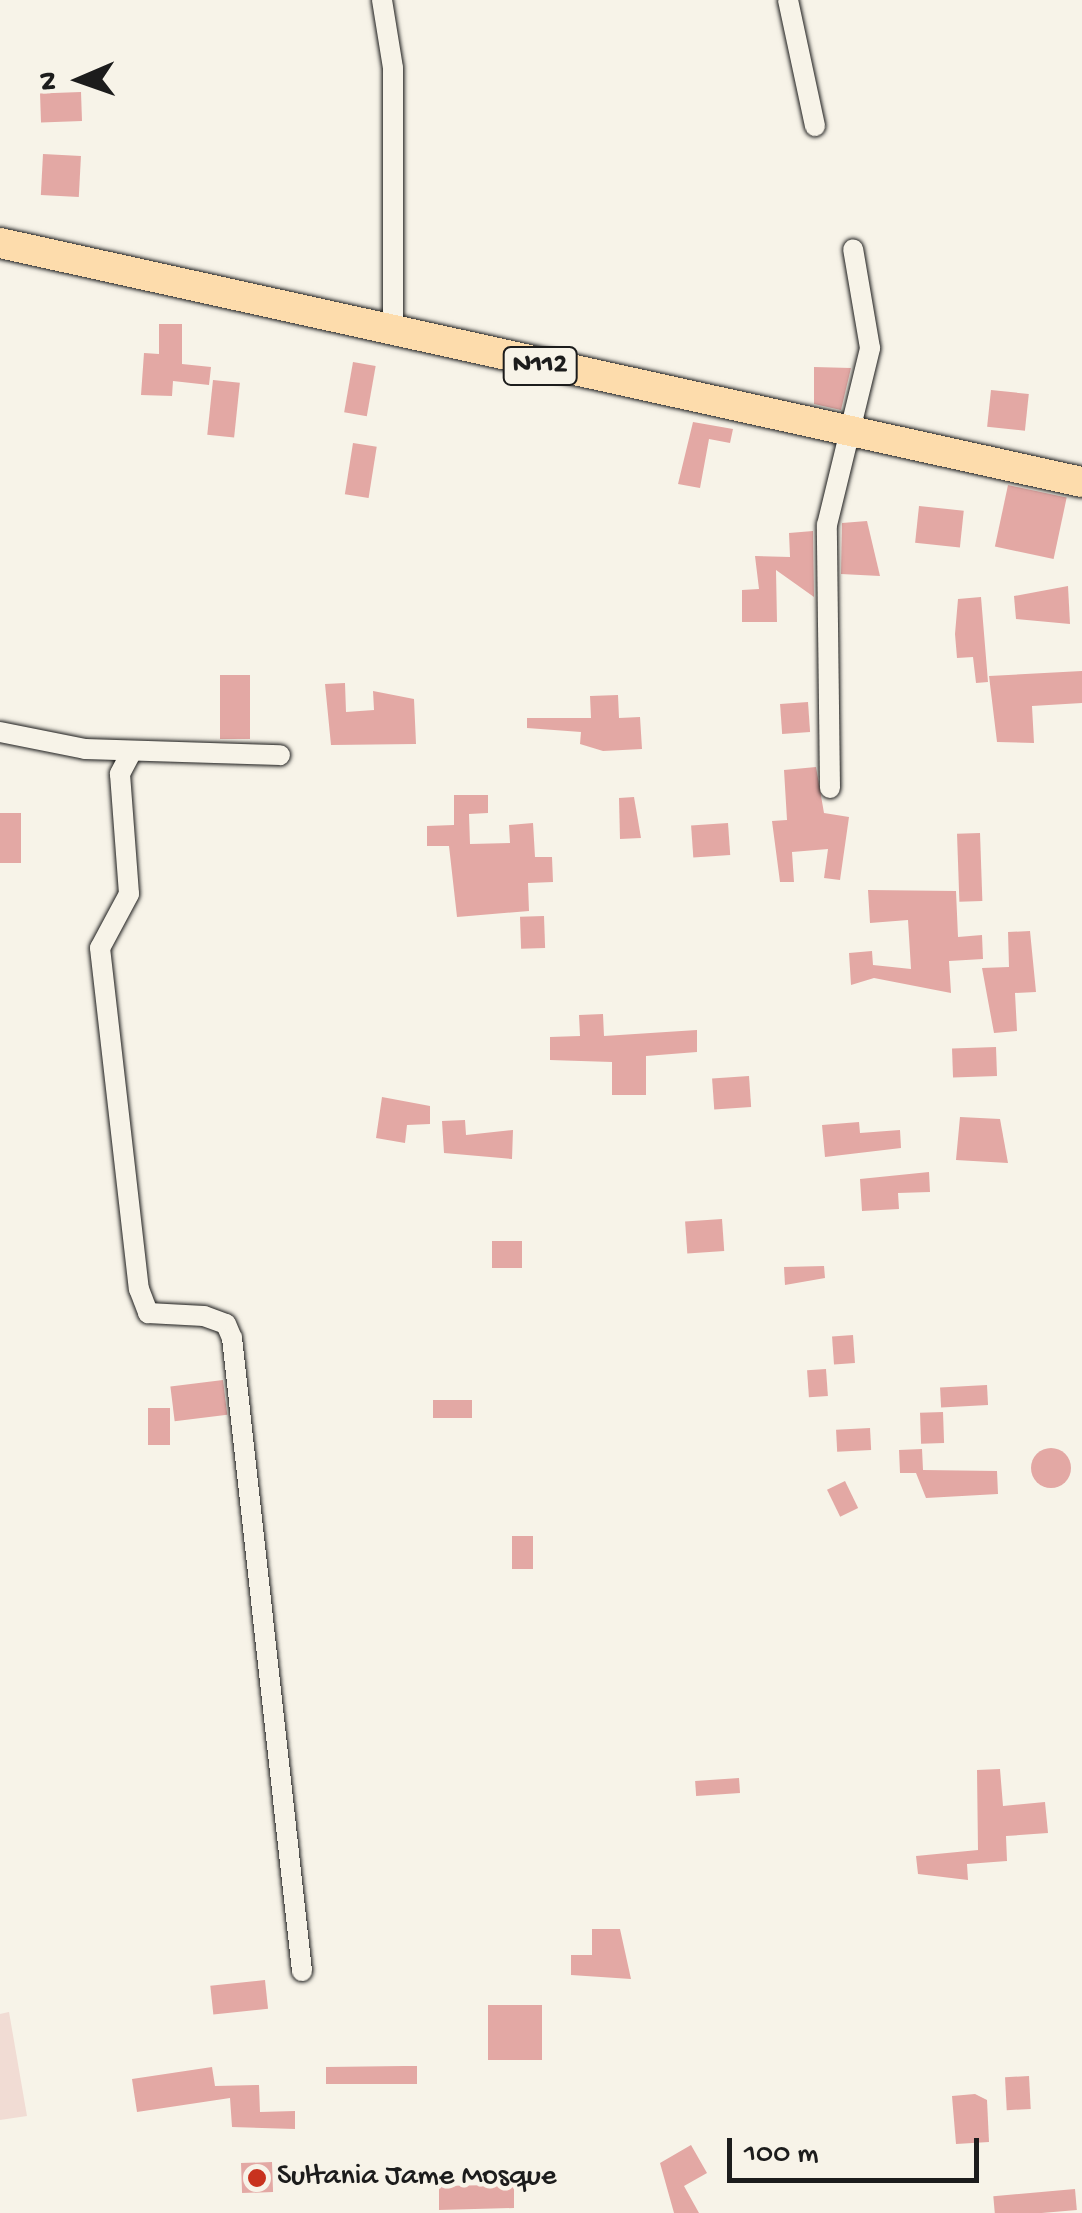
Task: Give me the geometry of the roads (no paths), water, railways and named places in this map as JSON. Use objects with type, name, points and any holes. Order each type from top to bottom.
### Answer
[{"type":"highway","name":"N112","points":[[0,244],[845,433],[1082,482]]},
{"type":"street","points":[[382,0],[393,68],[393,333]]},
{"type":"street","points":[[788,0],[814,126]]},
{"type":"street","points":[[830,788],[827,525],[845,433],[863,397],[870,348],[853,249]]},
{"type":"street","points":[[0,732],[132,751],[280,755]]},
{"type":"street","points":[[132,751],[120,774],[129,894],[100,948],[139,1290],[148,1314],[204,1316],[226,1324],[232,1338],[302,1970]]},
{"type":"place","name":"Sultania Jame Mosque","points":[[257,2178]]}]
